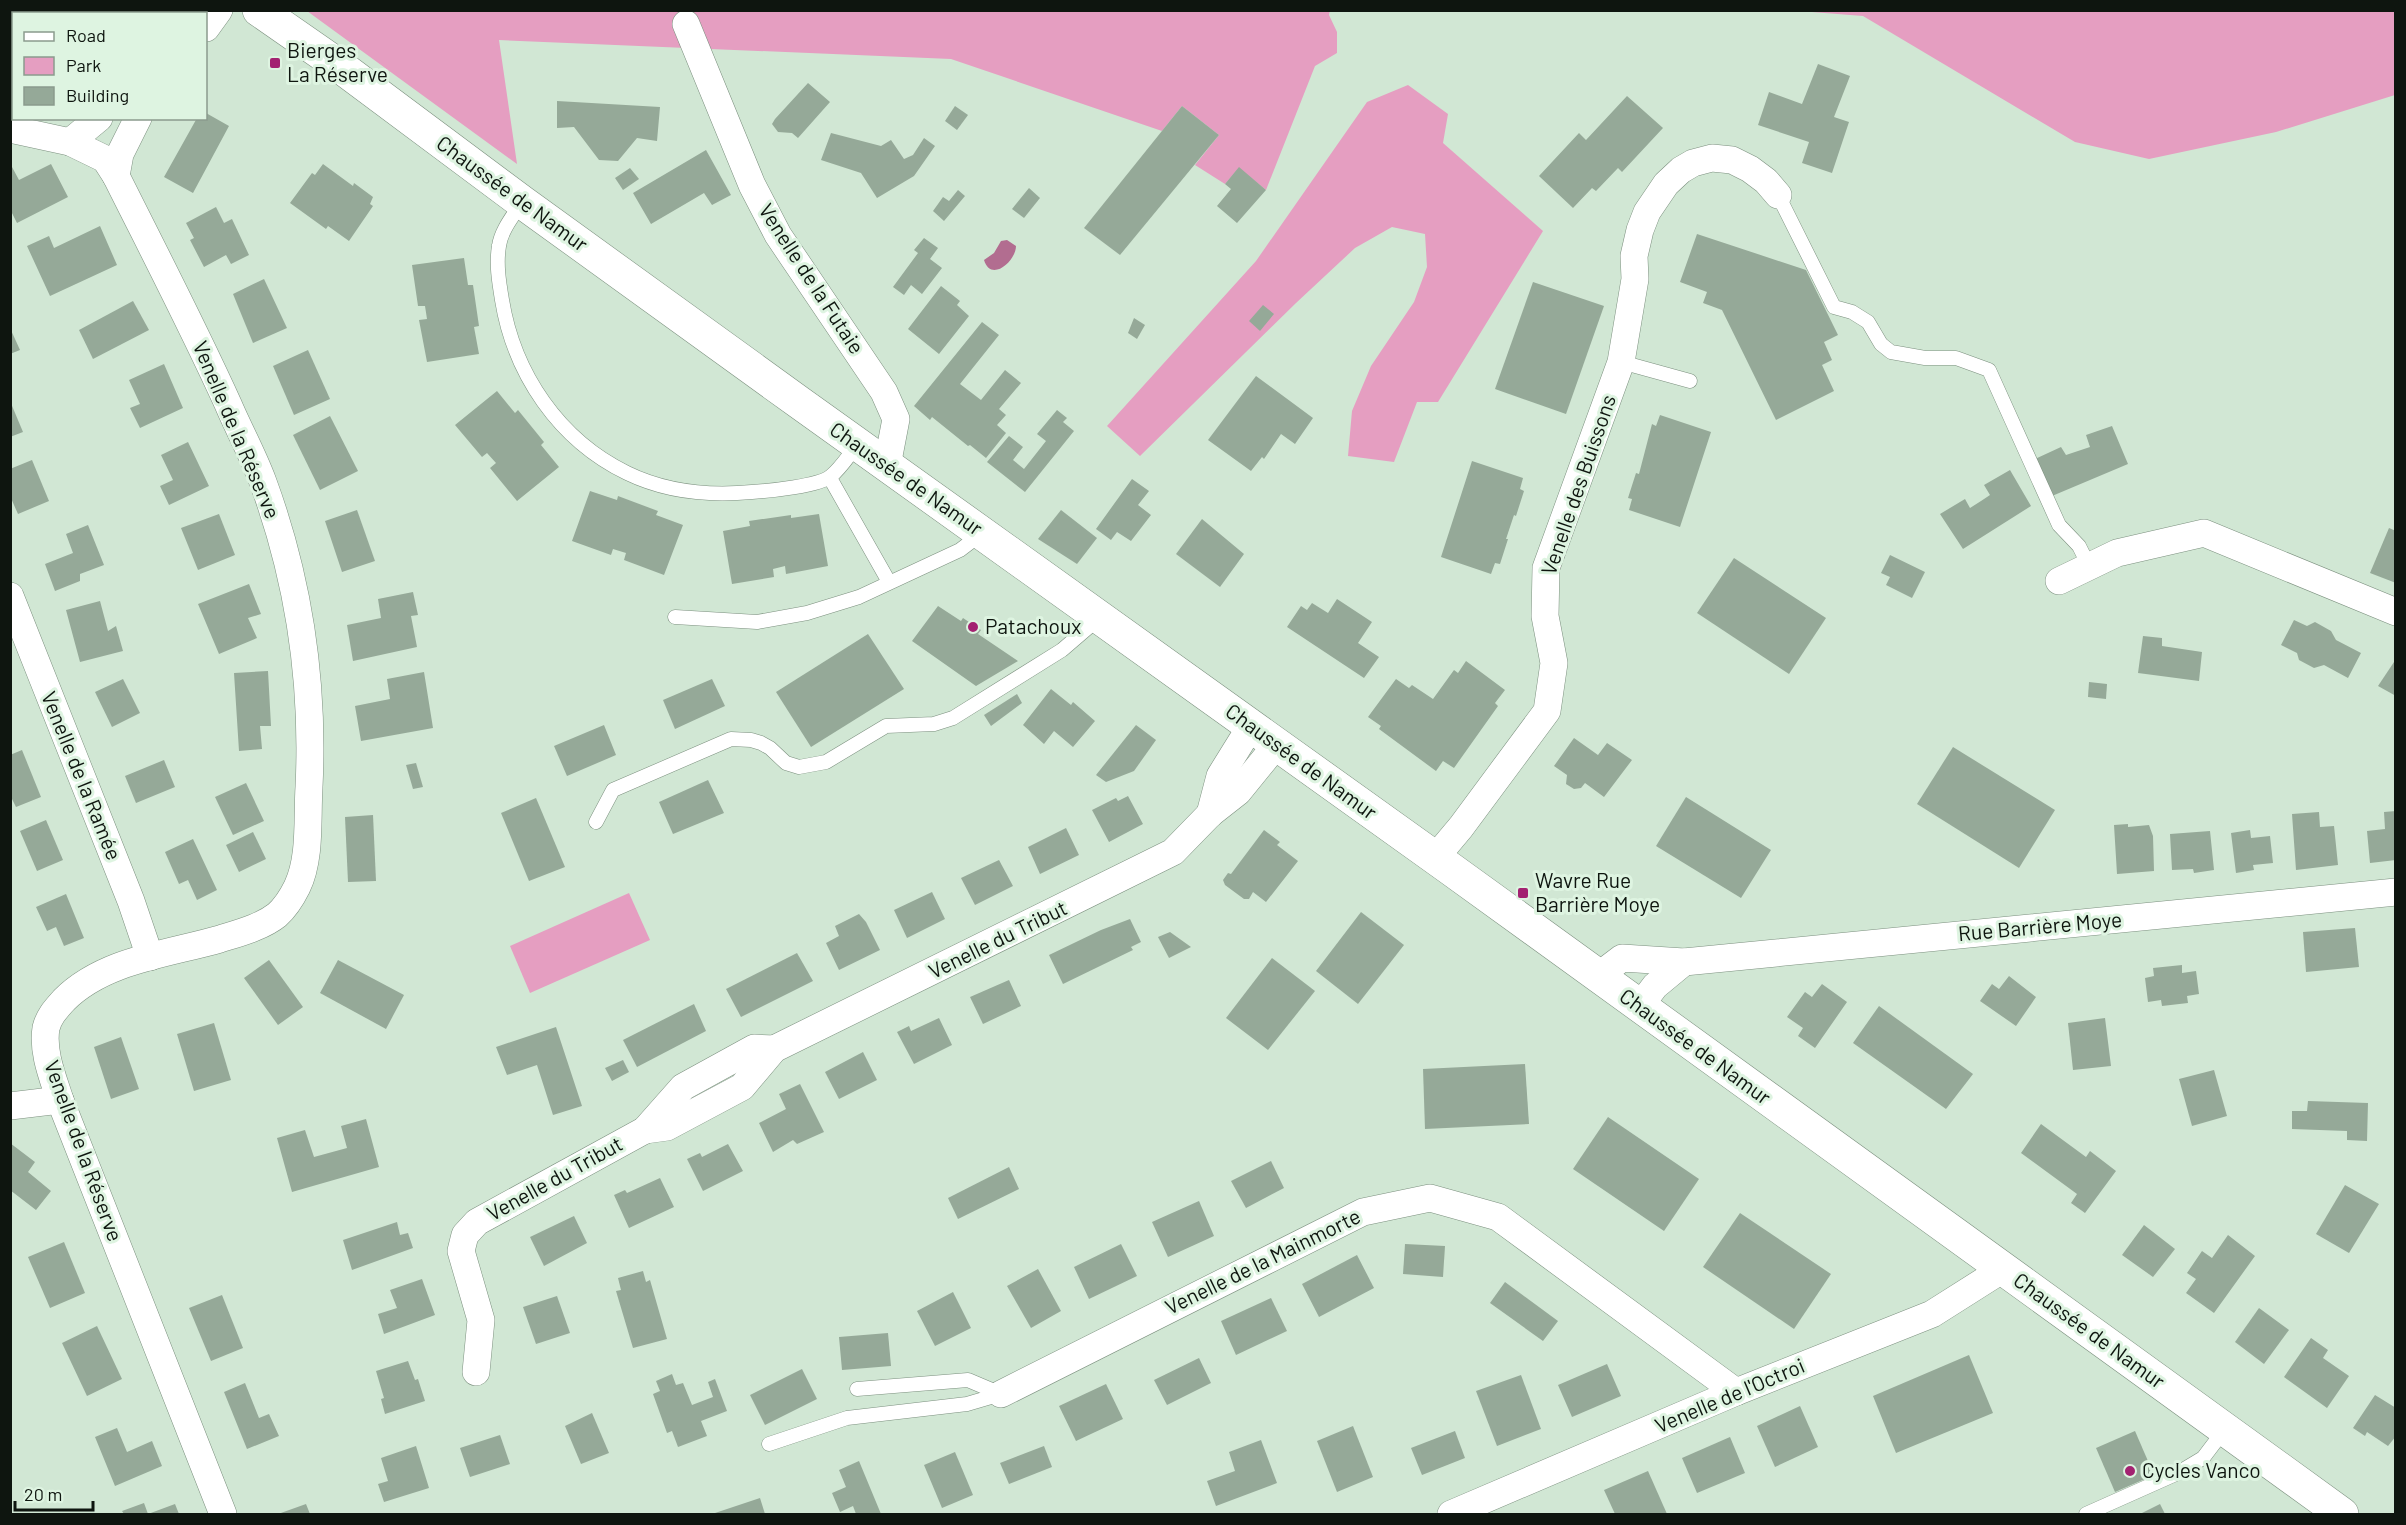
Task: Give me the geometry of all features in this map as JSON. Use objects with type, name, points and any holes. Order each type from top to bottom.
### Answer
[{"type":"main road","name":"Chaussée de Namur","points":[[259,10],[341,67],[522,202],[857,445],[983,532],[1098,619],[1277,744],[2342,1515]]},
{"type":"street","points":[[207,27],[219,10]]},
{"type":"street","name":"Venelle de la Futaie","points":[[686,24],[752,185],[778,235],[884,392],[896,419],[887,466]]},
{"type":"street","points":[[70,142],[97,120]]},
{"type":"street","points":[[116,176],[120,154],[137,120]]},
{"type":"street","name":"Venelle de la Réserve","points":[[10,129],[70,142],[105,159],[116,176],[213,373],[262,480],[280,533],[297,604],[309,692],[311,741],[305,860],[298,884],[290,900],[277,915],[259,926],[108,971],[72,992],[53,1012],[46,1027],[49,1065],[60,1100],[223,1515]]},
{"type":"street","name":"Venelle des Buissons","points":[[1435,858],[1461,827],[1547,711],[1554,663],[1545,616],[1546,568],[1621,363],[1630,321],[1635,279],[1634,256],[1647,212],[1666,184],[1693,163],[1712,158],[1732,160],[1749,169],[1766,181],[1778,195]]},
{"type":"street","points":[[2059,581],[2117,553],[2204,533],[2396,612]]},
{"type":"street","name":"Venelle de la Ramée","points":[[10,596],[127,891],[150,957]]},
{"type":"street","name":"Venelle du Tribut","points":[[1210,814],[1220,776],[1251,726]]},
{"type":"street","name":"Venelle du Tribut","points":[[476,1372],[481,1320],[461,1251],[465,1236],[477,1222],[645,1130],[683,1088],[754,1048],[774,1049],[1173,852],[1210,814],[1238,792],[1277,744]]},
{"type":"street","name":"Rue Barrière Moye","points":[[1597,977],[1622,958],[1684,962],[2396,892]]},
{"type":"street","points":[[1639,1007],[1655,986],[1684,962]]},
{"type":"street","points":[[10,1106],[60,1100]]},
{"type":"street","name":"Venelle de la Mainmorte","points":[[1001,1395],[1363,1212],[1430,1198],[1498,1217],[1736,1392]]},
{"type":"street","name":"Venelle de l'Octroi","points":[[1451,1515],[1736,1392],[1932,1314],[2003,1269]]},
{"type":"lane","name":"Venelle des Buissons","points":[[1778,195],[1834,307],[1852,312],[1868,322],[1881,344],[1891,352],[1925,358],[1956,358],[1989,370],[2059,525],[2079,546],[2089,566]]},
{"type":"lane","points":[[522,202],[499,244],[498,278],[504,314],[516,357],[530,383],[575,439],[600,458],[628,473],[656,484],[683,491],[729,494],[783,490],[830,478],[857,445]]},
{"type":"lane","points":[[1621,363],[1690,381]]},
{"type":"lane","points":[[830,478],[889,582]]},
{"type":"lane","points":[[675,617],[757,622],[807,613],[859,597],[960,550],[983,532]]},
{"type":"lane","points":[[596,822],[613,790],[731,739],[761,743],[786,763],[799,767],[826,762],[885,726],[934,724],[953,718],[1062,650],[1098,619]]},
{"type":"lane","points":[[857,1389],[968,1380],[1001,1395]]},
{"type":"lane","points":[[769,1444],[847,1418],[967,1404],[1001,1395]]},
{"type":"lane","points":[[2086,1515],[2178,1473],[2203,1458],[2225,1430]]},
{"type":"green space","points":[[1330,10],[1329,15],[1337,32],[1337,53],[1315,66],[1266,190],[1239,168],[1225,184],[1195,165],[1219,135],[1182,106],[1162,131],[951,59],[499,40],[517,164],[307,11]]},
{"type":"green space","points":[[1799,11],[2395,11],[2395,95],[2276,132],[2149,159],[2075,142],[1863,16]]},
{"type":"green space","points":[[1408,85],[1448,114],[1443,143],[1543,231],[1438,402],[1417,402],[1394,462],[1348,456],[1352,411],[1371,366],[1414,302],[1427,267],[1425,234],[1392,227],[1355,248],[1140,456],[1107,426],[1256,261],[1367,102]]},
{"type":"green space","points":[[629,893],[650,940],[530,993],[510,946]]},
{"type":"shaded area","points":[[1007,240],[1016,246],[1012,258],[997,270],[987,267],[984,260],[994,253],[1001,241]]},
{"type":"building","points":[[10,39],[12,40],[12,74],[10,74]]},
{"type":"building","points":[[1818,64],[1850,76],[1834,117],[1849,122],[1832,173],[1802,163],[1809,142],[1758,125],[1769,92],[1802,104]]},
{"type":"building","points":[[808,83],[830,102],[798,138],[792,133],[778,132],[772,124],[775,119]]},
{"type":"building","points":[[1627,96],[1663,128],[1622,172],[1618,168],[1596,191],[1592,188],[1573,208],[1539,176],[1579,133],[1586,140]]},
{"type":"building","points":[[557,101],[660,107],[657,141],[637,138],[618,161],[599,160],[574,127],[557,128]]},
{"type":"building","points":[[955,106],[968,115],[957,130],[945,121]]},
{"type":"building","points":[[1182,106],[1219,135],[1120,255],[1084,228]]},
{"type":"building","points":[[207,114],[229,126],[193,193],[164,177],[196,120],[207,120]]},
{"type":"building","points":[[831,133],[881,146],[891,140],[904,159],[913,155],[924,138],[935,146],[914,176],[877,198],[861,173],[821,160]]},
{"type":"building","points":[[706,150],[731,195],[712,205],[704,193],[651,224],[633,193]]},
{"type":"building","points":[[51,164],[68,197],[17,223],[10,209],[10,168],[12,167],[19,180]]},
{"type":"building","points":[[323,164],[353,186],[354,183],[373,197],[370,204],[373,206],[349,241],[328,226],[326,229],[290,203],[312,173],[315,175]]},
{"type":"building","points":[[1239,167],[1266,190],[1237,223],[1217,206],[1231,189],[1225,184]]},
{"type":"building","points":[[630,168],[639,179],[623,190],[615,178]]},
{"type":"building","points":[[1029,188],[1040,198],[1024,218],[1012,209]]},
{"type":"building","points":[[958,190],[965,196],[944,221],[933,211],[943,197],[949,201]]},
{"type":"building","points":[[216,207],[224,223],[232,219],[249,255],[231,264],[226,255],[204,267],[190,240],[194,238],[186,223]]},
{"type":"building","points":[[100,226],[117,265],[50,296],[27,246],[49,236],[54,248]]},
{"type":"building","points":[[1697,234],[1806,270],[1838,335],[1824,342],[1832,360],[1822,365],[1834,391],[1776,420],[1722,310],[1703,303],[1707,292],[1680,282]]},
{"type":"building","points":[[924,238],[938,248],[930,259],[942,268],[922,294],[911,285],[904,295],[893,287],[918,253],[914,250]]},
{"type":"building","points":[[464,258],[468,285],[473,285],[479,326],[474,327],[479,354],[427,362],[419,320],[427,319],[425,306],[418,306],[412,265]]},
{"type":"building","points":[[264,279],[287,328],[253,343],[233,294]]},
{"type":"building","points":[[1533,282],[1604,306],[1566,414],[1495,389]]},
{"type":"building","points":[[941,286],[960,301],[957,305],[969,316],[939,354],[908,329]]},
{"type":"building","points":[[133,301],[149,330],[93,359],[79,330]]},
{"type":"building","points":[[1263,305],[1274,314],[1260,331],[1249,321]]},
{"type":"building","points":[[1134,318],[1145,325],[1137,339],[1128,333]]},
{"type":"building","points":[[982,322],[999,335],[960,384],[981,400],[1005,370],[1021,383],[999,409],[1006,415],[997,425],[1006,433],[986,458],[932,417],[930,420],[914,406]]},
{"type":"building","points":[[10,328],[20,350],[10,354]]},
{"type":"building","points":[[308,350],[330,399],[294,415],[273,366]]},
{"type":"building","points":[[164,364],[183,408],[140,428],[130,408],[140,404],[129,380]]},
{"type":"building","points":[[1256,376],[1313,418],[1295,444],[1281,434],[1264,459],[1262,457],[1251,471],[1208,440]]},
{"type":"building","points":[[497,391],[515,413],[518,410],[544,442],[541,445],[559,467],[517,501],[490,468],[496,463],[487,453],[482,457],[455,425]]},
{"type":"building","points":[[10,401],[23,432],[10,437]]},
{"type":"building","points":[[1057,410],[1067,418],[1063,422],[1074,431],[1025,492],[987,462],[1009,436],[1023,447],[1013,460],[1024,469],[1046,441],[1037,434]]},
{"type":"building","points":[[1660,415],[1711,432],[1680,527],[1629,510],[1632,499],[1628,498],[1636,473],[1639,474],[1652,424],[1656,426]]},
{"type":"building","points":[[330,416],[358,471],[320,490],[293,435]]},
{"type":"building","points":[[2112,426],[2128,464],[2052,496],[2035,459],[2061,447],[2066,455],[2090,447],[2086,435]]},
{"type":"building","points":[[188,442],[209,486],[169,505],[160,486],[173,480],[161,455]]},
{"type":"building","points":[[32,460],[49,501],[18,514],[10,496],[10,469]]},
{"type":"building","points":[[1472,461],[1523,478],[1520,489],[1524,491],[1506,539],[1508,539],[1500,564],[1495,563],[1491,574],[1441,557]]},
{"type":"building","points":[[2010,470],[2031,506],[1963,549],[1940,514],[1965,499],[1970,508],[1990,495],[1984,485]]},
{"type":"building","points":[[1132,479],[1149,491],[1138,505],[1151,515],[1131,541],[1117,532],[1111,540],[1096,529]]},
{"type":"building","points":[[590,491],[617,500],[618,496],[658,511],[656,515],[683,525],[664,575],[624,560],[626,553],[613,549],[611,555],[572,541]]},
{"type":"building","points":[[357,510],[375,561],[342,572],[325,521]]},
{"type":"building","points":[[1061,510],[1097,538],[1077,564],[1038,539]]},
{"type":"building","points":[[219,514],[235,555],[198,570],[181,528]]},
{"type":"building","points":[[819,514],[828,566],[786,574],[785,566],[773,569],[774,577],[732,584],[723,531],[750,526],[749,521]]},
{"type":"building","points":[[1202,519],[1244,554],[1220,587],[1176,554]]},
{"type":"building","points":[[88,525],[104,565],[80,574],[80,581],[55,591],[45,564],[73,553],[66,534]]},
{"type":"building","points":[[2389,528],[2396,531],[2396,583],[2370,573]]},
{"type":"building","points":[[1890,555],[1925,572],[1912,598],[1886,585],[1890,577],[1881,573]]},
{"type":"building","points":[[1734,558],[1826,618],[1789,674],[1697,613]]},
{"type":"building","points":[[249,584],[261,614],[248,618],[257,638],[219,654],[198,604]]},
{"type":"building","points":[[413,592],[418,615],[411,616],[417,647],[353,661],[347,625],[381,618],[378,599]]},
{"type":"building","points":[[1337,599],[1372,622],[1358,643],[1379,657],[1364,678],[1287,627],[1301,606],[1307,610],[1312,603],[1328,613]]},
{"type":"building","points":[[100,601],[108,631],[116,626],[123,651],[80,662],[66,610]]},
{"type":"building","points":[[938,606],[961,621],[963,618],[981,630],[978,634],[1018,661],[976,686],[912,641]]},
{"type":"building","points":[[2294,620],[2307,626],[2315,622],[2331,631],[2336,640],[2361,653],[2348,678],[2324,665],[2314,668],[2299,660],[2297,653],[2281,645]]},
{"type":"building","points":[[868,634],[904,689],[811,747],[776,692]]},
{"type":"building","points":[[2143,636],[2162,638],[2162,646],[2202,652],[2199,681],[2138,673]]},
{"type":"building","points":[[2396,659],[2396,696],[2378,686]]},
{"type":"building","points":[[1466,661],[1505,690],[1495,703],[1498,706],[1454,768],[1443,761],[1436,771],[1379,729],[1381,726],[1368,717],[1396,679],[1409,688],[1412,685],[1433,699],[1454,670],[1458,673]]},
{"type":"building","points":[[268,671],[271,726],[260,726],[262,749],[239,751],[234,673]]},
{"type":"building","points":[[424,672],[433,728],[361,741],[355,706],[390,699],[387,679]]},
{"type":"building","points":[[123,679],[140,713],[112,727],[95,692]]},
{"type":"building","points":[[712,679],[725,706],[675,729],[663,700]]},
{"type":"building","points":[[2089,682],[2107,684],[2106,699],[2088,697]]},
{"type":"building","points":[[1051,689],[1071,705],[1073,702],[1095,721],[1073,747],[1054,731],[1044,744],[1023,725]]},
{"type":"building","points":[[1017,694],[1022,703],[991,726],[984,715]]},
{"type":"building","points":[[604,725],[616,755],[567,776],[554,746]]},
{"type":"building","points":[[1136,725],[1156,740],[1134,771],[1106,782],[1096,775]]},
{"type":"building","points":[[1574,738],[1598,755],[1607,743],[1632,760],[1604,797],[1585,783],[1581,788],[1574,789],[1566,784],[1567,775],[1554,766]]},
{"type":"building","points":[[1953,747],[2055,810],[2019,868],[1917,804]]},
{"type":"building","points":[[22,750],[41,797],[16,807],[10,795],[10,755]]},
{"type":"building","points":[[164,760],[175,787],[136,803],[125,776]]},
{"type":"building","points":[[416,763],[423,787],[413,789],[406,765]]},
{"type":"building","points":[[708,780],[724,813],[673,834],[659,802]]},
{"type":"building","points":[[246,783],[264,821],[233,835],[215,797]]},
{"type":"building","points":[[1128,796],[1143,824],[1109,842],[1092,810],[1116,798],[1118,801]]},
{"type":"building","points":[[1686,797],[1771,850],[1741,898],[1656,846]]},
{"type":"building","points":[[536,798],[565,867],[529,881],[501,813]]},
{"type":"building","points":[[2396,811],[2396,860],[2370,863],[2367,831],[2385,829],[2384,812]]},
{"type":"building","points":[[2319,812],[2320,827],[2334,826],[2338,865],[2296,870],[2292,814]]},
{"type":"building","points":[[373,815],[376,881],[348,882],[345,817]]},
{"type":"building","points":[[46,820],[63,860],[37,871],[20,831]]},
{"type":"building","points":[[2128,824],[2128,827],[2149,825],[2153,836],[2154,871],[2117,874],[2114,825]]},
{"type":"building","points":[[1066,828],[1079,855],[1040,874],[1028,847]]},
{"type":"building","points":[[1264,830],[1280,842],[1277,845],[1298,861],[1266,902],[1253,892],[1249,899],[1244,899],[1225,885],[1223,880],[1228,873],[1231,874]]},
{"type":"building","points":[[2250,830],[2251,838],[2270,836],[2273,863],[2253,865],[2254,870],[2236,873],[2231,833]]},
{"type":"building","points":[[2210,831],[2214,870],[2194,873],[2193,869],[2172,870],[2170,834]]},
{"type":"building","points":[[253,832],[266,859],[239,872],[226,845]]},
{"type":"building","points":[[193,839],[217,890],[197,900],[188,880],[179,884],[165,852]]},
{"type":"building","points":[[999,860],[1013,886],[975,905],[961,878]]},
{"type":"building","points":[[932,892],[945,919],[907,938],[894,910]]},
{"type":"building","points":[[66,894],[84,938],[64,946],[56,927],[47,931],[36,907]]},
{"type":"building","points":[[1361,912],[1404,945],[1358,1004],[1316,971]]},
{"type":"building","points":[[859,914],[866,922],[880,950],[839,970],[826,943],[839,936],[835,926]]},
{"type":"building","points":[[1130,919],[1141,942],[1131,947],[1133,950],[1063,984],[1049,955]]},
{"type":"building","points":[[2355,928],[2359,967],[2306,972],[2303,932]]},
{"type":"building","points":[[1170,932],[1191,947],[1169,958],[1158,937]]},
{"type":"building","points":[[797,953],[813,981],[741,1017],[726,989]]},
{"type":"building","points":[[1272,958],[1315,991],[1268,1050],[1226,1018]]},
{"type":"building","points":[[269,960],[303,1007],[278,1025],[244,978]]},
{"type":"building","points":[[338,960],[404,995],[386,1029],[320,993]]},
{"type":"building","points":[[2182,965],[2182,973],[2196,971],[2199,994],[2187,996],[2188,1003],[2162,1006],[2161,1000],[2148,1002],[2145,978],[2154,976],[2153,968]]},
{"type":"building","points":[[2009,976],[2036,997],[2016,1026],[1980,1001],[1992,984],[1999,989]]},
{"type":"building","points":[[1009,980],[1021,1006],[983,1024],[970,997]]},
{"type":"building","points":[[1822,984],[1847,1002],[1815,1048],[1798,1036],[1803,1028],[1787,1017],[1805,992],[1812,997]]},
{"type":"building","points":[[694,1004],[706,1031],[637,1067],[623,1040]]},
{"type":"building","points":[[1879,1006],[1973,1074],[1946,1109],[1853,1043]]},
{"type":"building","points":[[939,1018],[952,1045],[914,1064],[897,1032],[909,1026],[911,1031]]},
{"type":"building","points":[[2105,1018],[2111,1066],[2073,1070],[2068,1023]]},
{"type":"building","points":[[214,1023],[231,1080],[194,1091],[177,1034]]},
{"type":"building","points":[[556,1027],[582,1106],[553,1115],[537,1065],[507,1075],[496,1047]]},
{"type":"building","points":[[121,1037],[139,1089],[111,1099],[94,1047]]},
{"type":"building","points":[[863,1052],[877,1080],[839,1099],[825,1072]]},
{"type":"building","points":[[623,1060],[629,1072],[612,1081],[605,1068]]},
{"type":"building","points":[[1525,1064],[1529,1124],[1425,1129],[1423,1069]]},
{"type":"building","points":[[2214,1070],[2227,1116],[2192,1126],[2179,1079]]},
{"type":"building","points":[[800,1084],[824,1132],[797,1144],[793,1140],[773,1152],[759,1123],[786,1109],[779,1094]]},
{"type":"building","points":[[2308,1101],[2368,1103],[2367,1141],[2347,1140],[2347,1131],[2292,1129],[2292,1111],[2307,1111]]},
{"type":"building","points":[[1608,1117],[1699,1179],[1664,1231],[1573,1169]]},
{"type":"building","points":[[366,1119],[379,1167],[292,1192],[277,1138],[305,1130],[314,1157],[347,1148],[341,1126]]},
{"type":"building","points":[[2041,1124],[2086,1157],[2090,1151],[2116,1171],[2085,1213],[2071,1203],[2077,1194],[2021,1153]]},
{"type":"building","points":[[10,1143],[35,1162],[28,1172],[51,1191],[36,1210],[10,1190]]},
{"type":"building","points":[[728,1144],[743,1171],[703,1191],[687,1159],[700,1153],[702,1157]]},
{"type":"building","points":[[1271,1161],[1284,1188],[1246,1208],[1231,1181]]},
{"type":"building","points":[[1009,1167],[1019,1189],[958,1219],[948,1198]]},
{"type":"building","points":[[660,1178],[674,1207],[629,1228],[614,1195],[625,1190],[627,1193]]},
{"type":"building","points":[[2345,1185],[2379,1204],[2349,1253],[2316,1234]]},
{"type":"building","points":[[1199,1201],[1214,1236],[1168,1257],[1152,1222]]},
{"type":"building","points":[[1740,1213],[1831,1274],[1794,1329],[1703,1267]]},
{"type":"building","points":[[574,1216],[587,1243],[544,1266],[530,1237]]},
{"type":"building","points":[[397,1222],[400,1235],[408,1233],[413,1248],[352,1270],[343,1240]]},
{"type":"building","points":[[2144,1225],[2175,1249],[2153,1277],[2122,1255]]},
{"type":"building","points":[[2228,1235],[2255,1256],[2214,1313],[2186,1293],[2196,1279],[2187,1273],[2202,1251],[2212,1258]]},
{"type":"building","points":[[64,1242],[85,1293],[50,1308],[28,1257]]},
{"type":"building","points":[[1121,1244],[1137,1276],[1089,1299],[1074,1267]]},
{"type":"building","points":[[1405,1244],[1445,1246],[1443,1277],[1403,1274]]},
{"type":"building","points":[[1357,1255],[1374,1288],[1319,1317],[1302,1284]]},
{"type":"building","points":[[1038,1269],[1061,1311],[1031,1328],[1007,1286]]},
{"type":"building","points":[[643,1271],[646,1282],[650,1280],[667,1339],[633,1348],[616,1291],[621,1290],[618,1278]]},
{"type":"building","points":[[422,1279],[435,1315],[384,1334],[378,1314],[397,1308],[390,1290]]},
{"type":"building","points":[[1505,1282],[1558,1321],[1543,1341],[1490,1303]]},
{"type":"building","points":[[953,1292],[971,1328],[935,1346],[917,1311]]},
{"type":"building","points":[[222,1295],[243,1348],[211,1361],[189,1308]]},
{"type":"building","points":[[557,1296],[570,1333],[536,1344],[523,1307]]},
{"type":"building","points":[[1271,1298],[1287,1331],[1236,1355],[1221,1321]]},
{"type":"building","points":[[2259,1308],[2289,1330],[2264,1364],[2235,1342]]},
{"type":"building","points":[[97,1326],[122,1379],[87,1396],[62,1343]]},
{"type":"building","points":[[888,1333],[891,1366],[842,1370],[839,1337]]},
{"type":"building","points":[[2311,1338],[2328,1350],[2323,1358],[2349,1376],[2327,1408],[2284,1377]]},
{"type":"building","points":[[1969,1355],[1993,1413],[1896,1453],[1873,1396]]},
{"type":"building","points":[[1199,1358],[1211,1383],[1167,1405],[1154,1380]]},
{"type":"building","points":[[408,1361],[415,1380],[418,1379],[425,1401],[385,1414],[381,1399],[384,1398],[376,1371]]},
{"type":"building","points":[[1607,1364],[1621,1396],[1572,1417],[1558,1385]]},
{"type":"building","points":[[802,1369],[817,1399],[765,1425],[750,1395]]},
{"type":"building","points":[[672,1374],[676,1385],[683,1383],[692,1405],[713,1397],[708,1382],[715,1379],[727,1411],[701,1421],[707,1436],[678,1447],[672,1431],[667,1433],[653,1394],[660,1391],[656,1381]]},
{"type":"building","points":[[1521,1375],[1541,1429],[1497,1446],[1476,1391]]},
{"type":"building","points":[[245,1383],[259,1418],[269,1414],[279,1436],[247,1449],[224,1392]]},
{"type":"building","points":[[1106,1384],[1123,1419],[1076,1441],[1059,1406]]},
{"type":"building","points":[[2375,1395],[2396,1408],[2396,1436],[2388,1446],[2367,1432],[2365,1436],[2353,1428]]},
{"type":"building","points":[[1800,1406],[1818,1447],[1775,1467],[1757,1426]]},
{"type":"building","points":[[592,1413],[609,1453],[581,1464],[565,1426]]},
{"type":"building","points":[[1353,1426],[1373,1477],[1337,1492],[1317,1441]]},
{"type":"building","points":[[117,1428],[127,1452],[152,1441],[162,1466],[115,1486],[95,1437]]},
{"type":"building","points":[[1455,1431],[1465,1458],[1422,1475],[1411,1448]]},
{"type":"building","points":[[2135,1431],[2154,1475],[2115,1492],[2096,1448]]},
{"type":"building","points":[[500,1435],[510,1464],[470,1477],[460,1448]]},
{"type":"building","points":[[1730,1437],[1745,1473],[1697,1493],[1682,1458]]},
{"type":"building","points":[[1261,1440],[1277,1483],[1216,1506],[1207,1481],[1235,1471],[1229,1452]]},
{"type":"building","points":[[416,1446],[429,1488],[384,1502],[378,1484],[388,1481],[381,1458]]},
{"type":"building","points":[[1044,1446],[1052,1467],[1009,1484],[1000,1463]]},
{"type":"building","points":[[955,1452],[973,1495],[942,1508],[924,1465]]},
{"type":"building","points":[[859,1461],[881,1514],[856,1514],[853,1506],[840,1512],[832,1493],[846,1487],[839,1470]]},
{"type":"building","points":[[1648,1471],[1667,1514],[1615,1514],[1604,1490]]},
{"type":"building","points":[[760,1498],[765,1514],[712,1514]]},
{"type":"building","points":[[144,1503],[148,1514],[124,1514],[122,1511]]},
{"type":"building","points":[[175,1504],[179,1514],[148,1514]]},
{"type":"building","points":[[306,1504],[310,1514],[278,1514]]},
{"type":"building","points":[[2160,1504],[2165,1514],[2140,1514]]},
{"type":"place","name":"Bierges La Réserve","points":[[275,63]]},
{"type":"place","name":"Patachoux","points":[[973,627]]},
{"type":"place","name":"Wavre Rue Barrière Moye","points":[[1523,893]]},
{"type":"place","name":"Cycles Vanco","points":[[2130,1471]]}]
